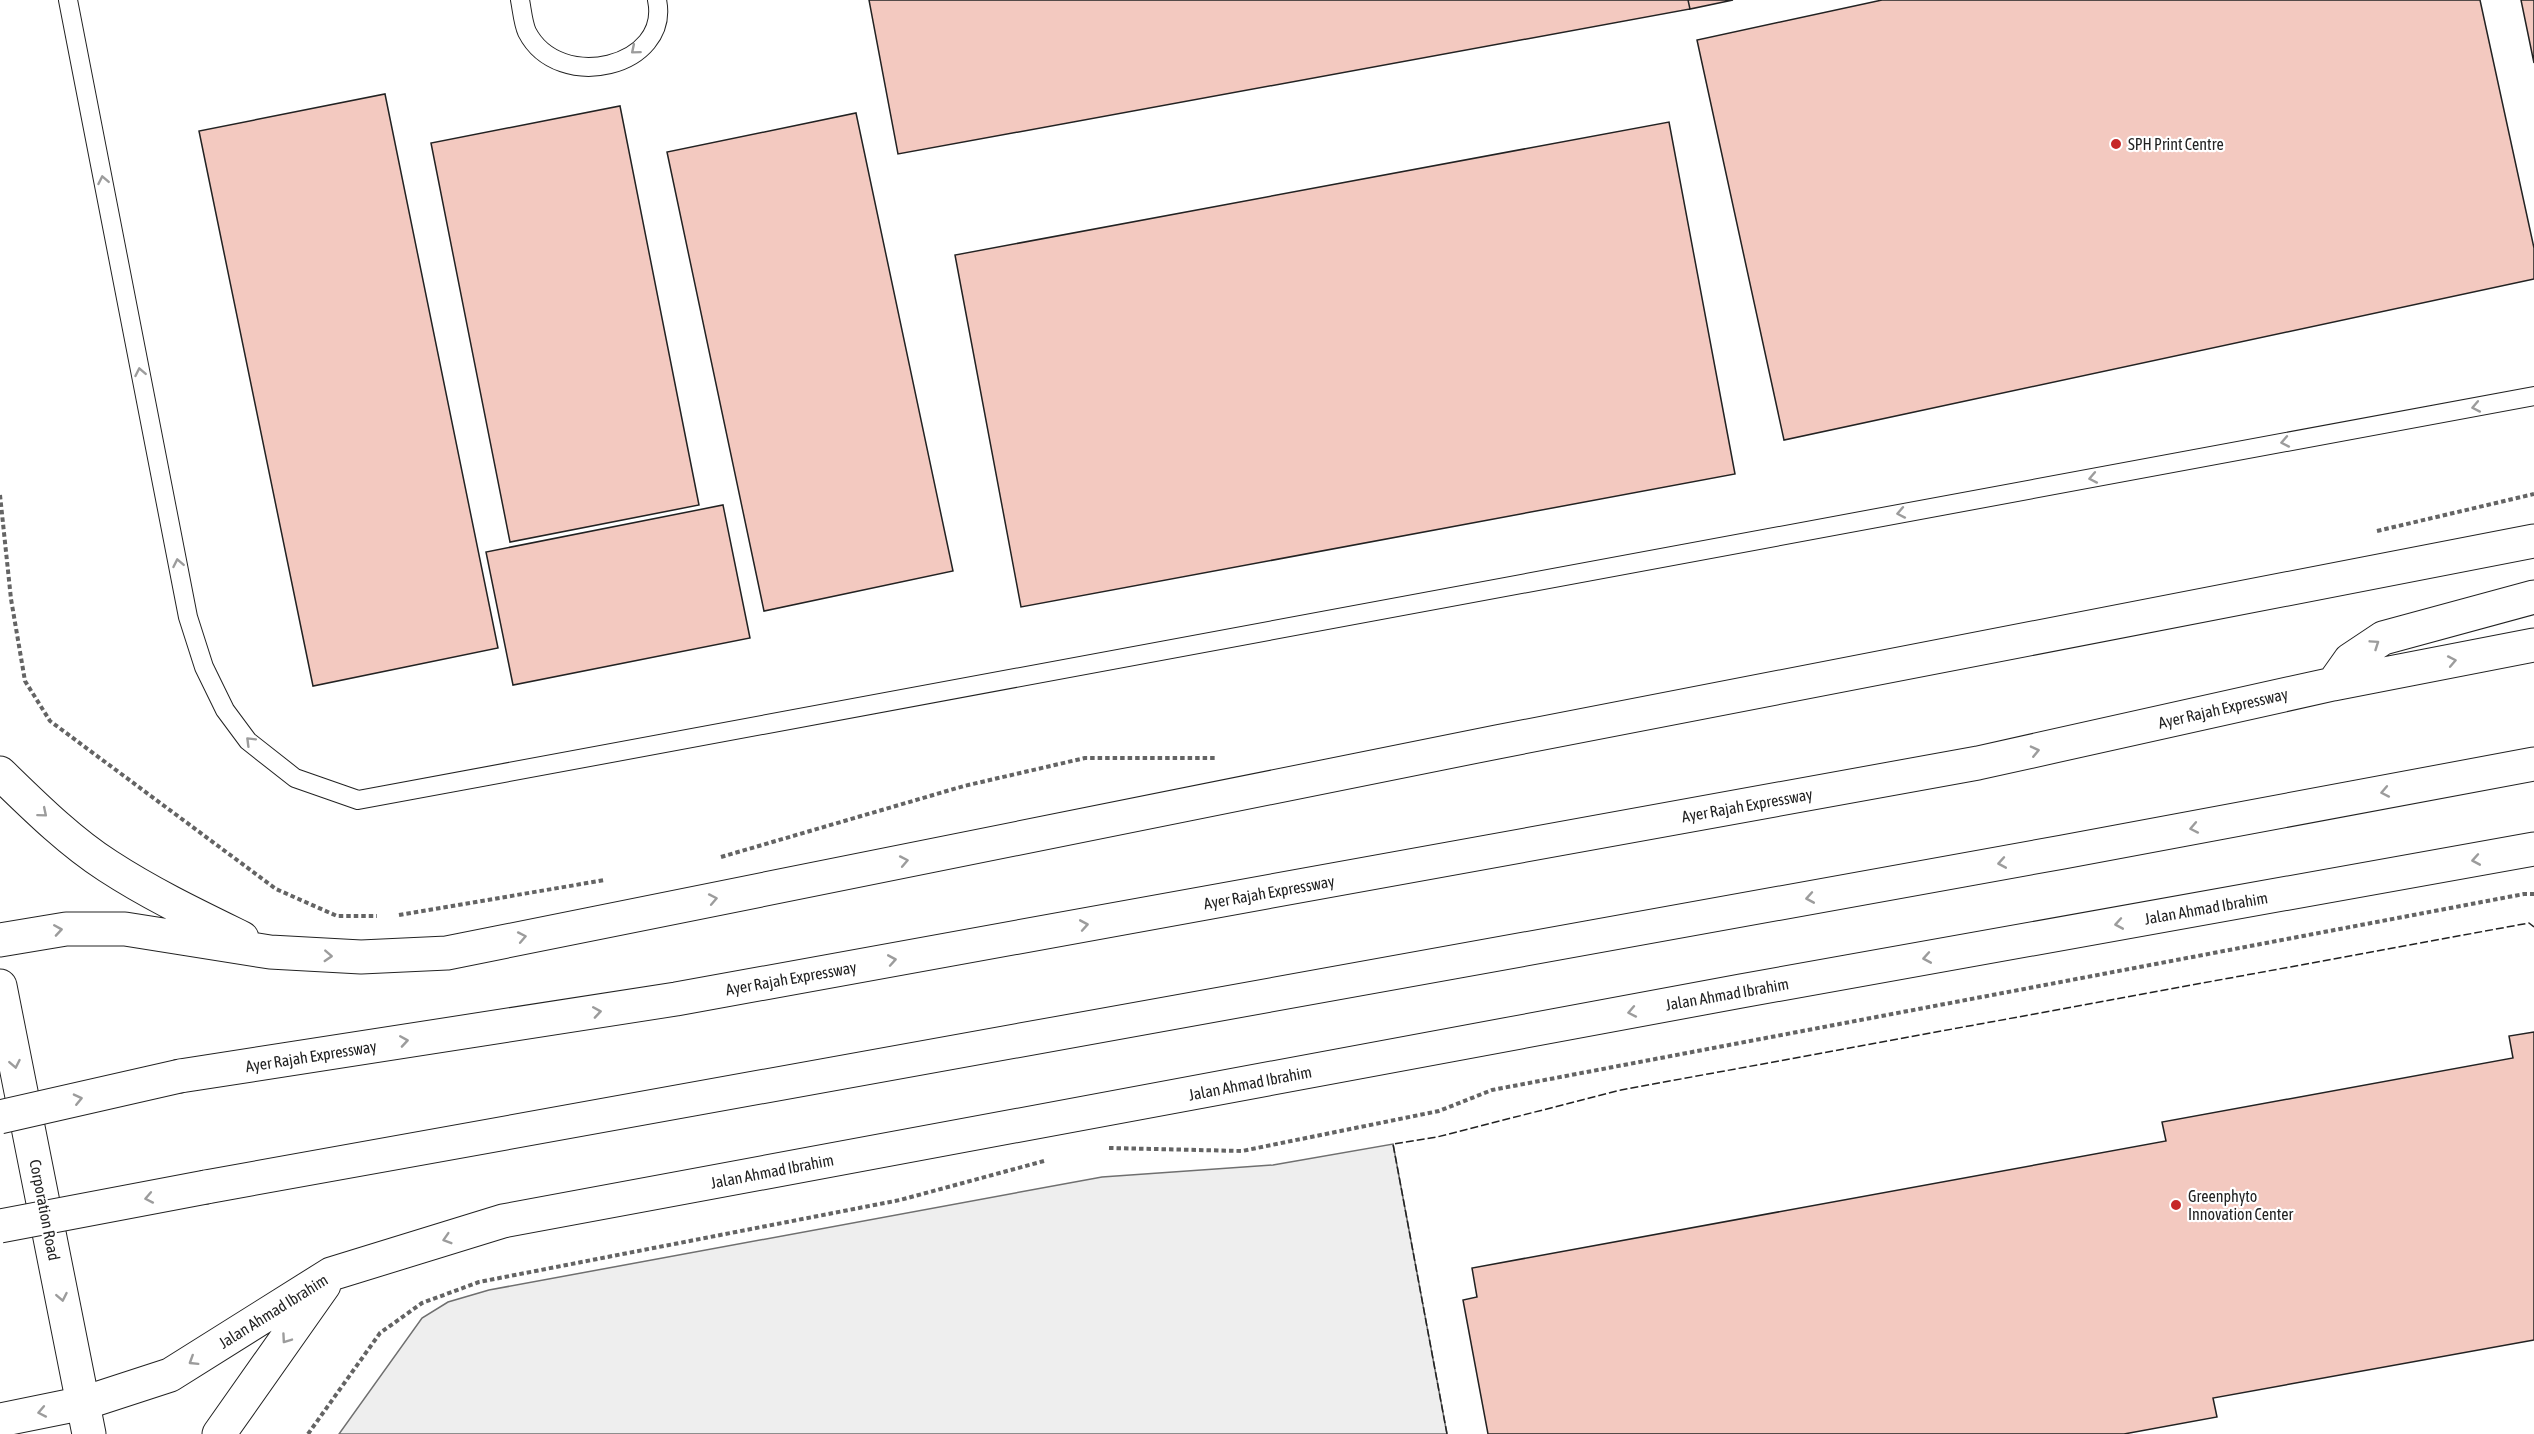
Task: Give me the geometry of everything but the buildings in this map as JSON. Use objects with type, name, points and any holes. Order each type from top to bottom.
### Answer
[{"type":"main road","points":[[0,940],[66,929],[125,929],[270,952],[361,957],[447,952],[1508,740],[2534,541]]},
{"type":"main road","points":[[2333,684],[2350,660],[2383,638],[2534,597]]},
{"type":"main road","name":"Ayer Rajah Expressway","points":[[0,1117],[180,1076],[676,999],[1954,768],[2333,684],[2534,645]]},
{"type":"main road","points":[[0,1226],[2062,852],[2534,764]]},
{"type":"main road","points":[[2443,781],[2534,772]]},
{"type":"main road","points":[[0,773],[31,803],[107,866],[174,905],[270,952]]},
{"type":"main road","name":"Jalan Ahmad Ibrahim","points":[[0,1420],[87,1419],[170,1375],[331,1274],[503,1221],[1730,993],[2534,849]]},
{"type":"main road","name":"Corporation Road","points":[[0,986],[87,1419]]},
{"type":"main road","points":[[219,1434],[331,1274]]},
{"type":"lane","points":[[68,0],[188,617],[204,667],[225,710],[248,741],[295,778],[358,800],[2534,396]]},
{"type":"lane","points":[[520,0],[527,32],[547,55],[570,67],[608,67],[636,52],[653,33],[658,7],[657,0]]},
{"type":"path","points":[[2367,533],[2534,494]]},
{"type":"path","points":[[0,495],[11,599],[25,681],[50,721],[276,889],[337,916],[381,916]]},
{"type":"path","points":[[716,859],[964,786],[1084,759],[1223,758]]},
{"type":"path","points":[[392,916],[613,879]]},
{"type":"path","points":[[1104,1148],[1242,1150],[1439,1111],[1492,1090],[2524,894],[2534,894]]},
{"type":"path","points":[[308,1434],[380,1333],[422,1303],[479,1282],[900,1200],[1047,1160]]},
{"type":"shaded area","points":[[1393,1144],[1447,1434],[339,1434],[422,1318],[448,1302],[489,1290],[1102,1177],[1273,1165]]},
{"type":"fence","points":[[1447,1434],[1393,1144],[1437,1137],[1621,1090],[2529,923],[2534,927]]},
{"type":"place","name":"SPH Print Centre","points":[[2116,144]]},
{"type":"place","name":"Greenphyto Innovation Center","points":[[2176,1205]]}]
